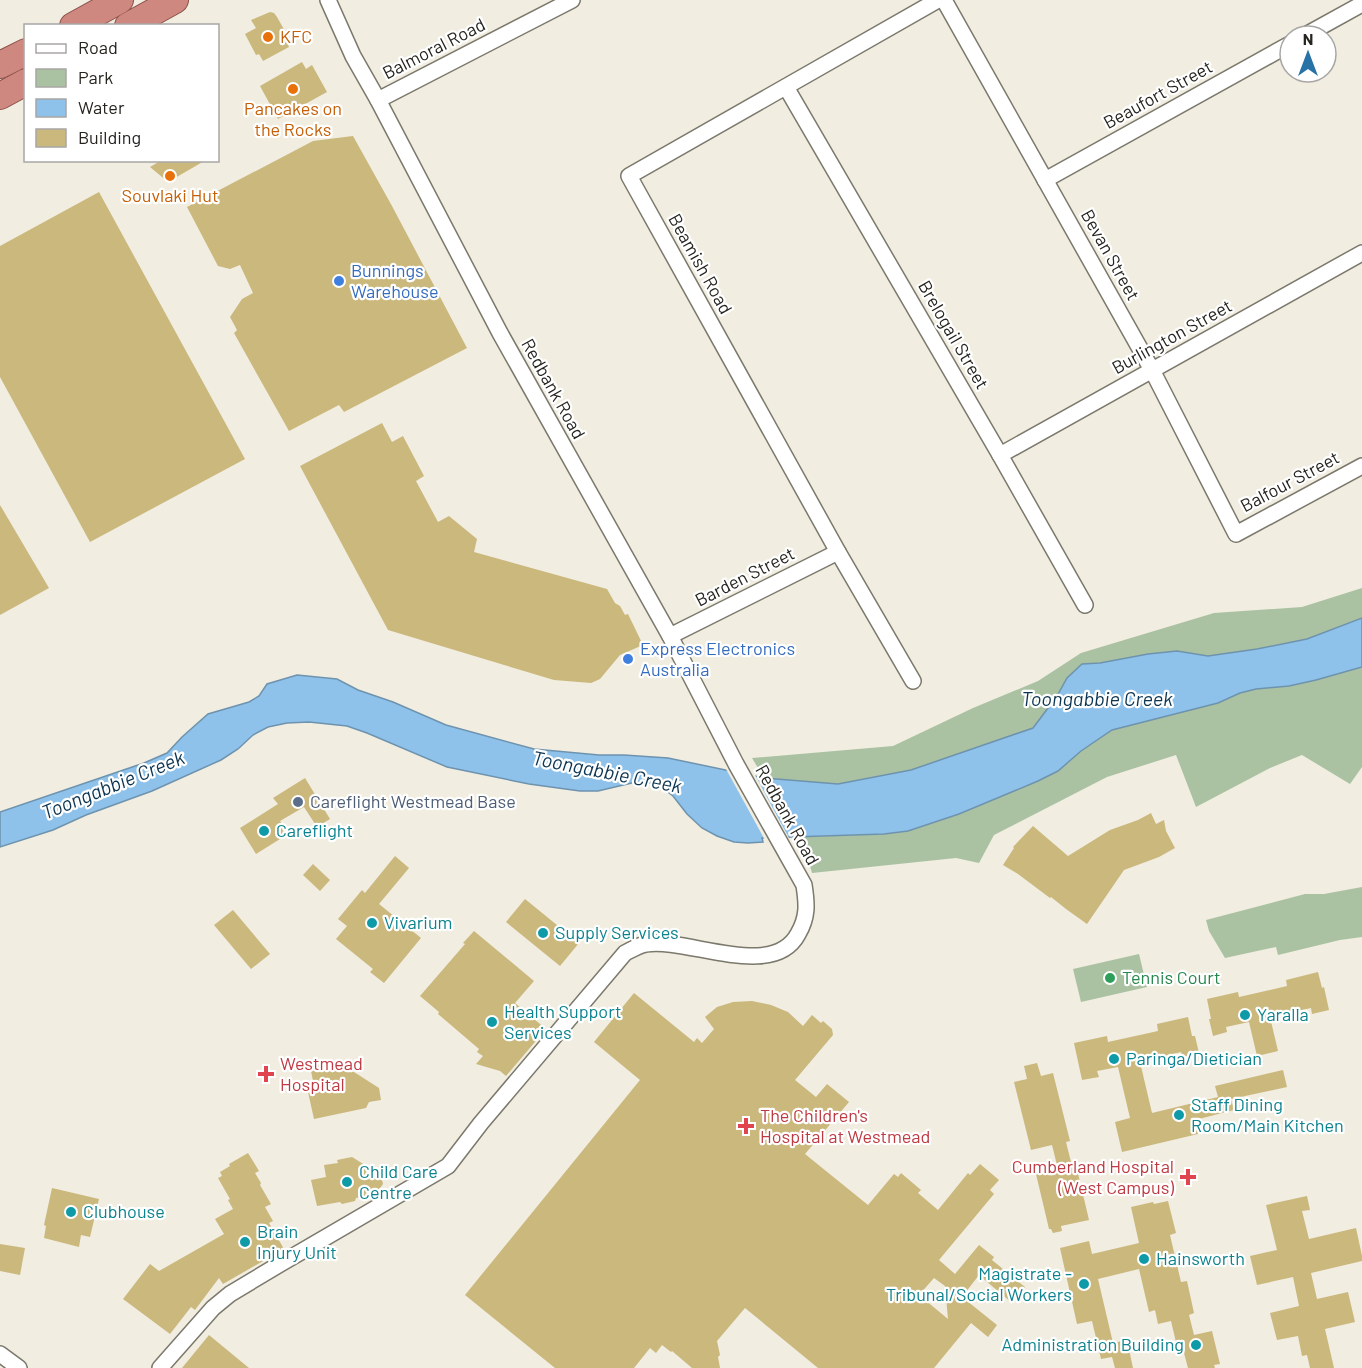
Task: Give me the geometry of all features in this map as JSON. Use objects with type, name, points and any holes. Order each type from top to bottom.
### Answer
[{"type":"highway","points":[[77,24],[120,0]]},
{"type":"highway","points":[[132,24],[175,0]]},
{"type":"highway","points":[[0,65],[24,52]]},
{"type":"highway","points":[[0,96],[24,83]]},
{"type":"street","name":"Redbank Road","points":[[160,1368],[213,1308],[230,1294],[448,1166],[481,1123],[625,953],[646,944],[758,957],[781,951],[795,940],[802,927],[807,906],[804,885],[736,764],[670,636],[500,333],[353,56],[328,0]]},
{"type":"street","name":"Balmoral Road","points":[[378,100],[572,0]]},
{"type":"street","name":"Beamish Road","points":[[913,681],[838,552],[629,176],[938,0]]},
{"type":"street","name":"Bevan Street","points":[[944,0],[1152,370],[1236,534]]},
{"type":"street","points":[[1326,24],[1362,4]]},
{"type":"street","name":"Beaufort Street","points":[[1045,180],[1278,51]]},
{"type":"street","name":"Brelogail Street","points":[[786,87],[1085,604]]},
{"type":"street","name":"Burlington Street","points":[[1000,455],[1362,253]]},
{"type":"street","name":"Balfour Street","points":[[1236,534],[1362,466]]},
{"type":"street","name":"Barden Street","points":[[670,636],[838,552]]},
{"type":"street","points":[[0,1354],[19,1368]]},
{"type":"green space","points":[[1362,588],[1362,618],[1307,639],[1208,656],[1177,651],[1082,664],[1067,678],[1057,696],[1033,728],[911,770],[838,784],[764,778],[752,758],[893,746],[973,708],[1038,681],[1081,653],[1214,613],[1302,607]]},
{"type":"green space","points":[[1362,667],[1362,767],[1350,784],[1302,755],[1270,768],[1196,807],[1176,755],[1107,777],[994,835],[979,863],[956,858],[812,873],[802,837],[908,831],[960,814],[1038,781],[1058,771],[1081,751],[1112,730],[1218,703],[1240,693],[1289,686]]},
{"type":"green space","points":[[1362,887],[1362,937],[1278,955],[1276,947],[1225,958],[1209,931],[1206,920],[1305,894],[1324,894]]},
{"type":"green space","name":"Tennis Court","points":[[1139,954],[1147,987],[1081,1002],[1073,969]]},
{"type":"water","name":"Toongabbie Creek","points":[[1362,618],[1362,667],[1289,686],[1240,693],[1218,703],[1112,730],[1081,751],[1058,771],[1038,781],[959,814],[908,831],[884,834],[762,838],[763,842],[734,842],[702,828],[673,796],[661,787],[650,783],[636,782],[598,791],[580,791],[529,784],[447,767],[347,726],[309,722],[268,727],[253,735],[221,760],[152,791],[86,815],[53,830],[0,847],[0,812],[167,753],[208,714],[249,702],[259,696],[267,684],[297,675],[337,679],[358,690],[446,725],[534,749],[668,758],[764,778],[838,784],[911,770],[1033,728],[1057,696],[1067,678],[1082,664],[1177,651],[1208,656],[1257,649],[1307,639]]},
{"type":"pier","points":[[726,769],[754,773],[790,840],[766,842]]},
{"type":"building","name":"KFC","points":[[270,12],[277,17],[290,40],[287,42],[289,47],[263,61],[259,54],[256,55],[245,34],[256,28],[251,20]]},
{"type":"building","name":"Pancakes on the Rocks","points":[[302,62],[306,69],[312,65],[327,92],[278,119],[260,86]]},
{"type":"building","name":"Bunnings Warehouse","points":[[353,136],[467,348],[344,412],[339,405],[289,431],[234,333],[237,330],[230,317],[242,299],[253,293],[240,265],[230,269],[218,266],[187,207],[313,141]]},
{"type":"building","name":"Souvlaki Hut","points":[[159,162],[203,162],[168,182],[150,167]]},
{"type":"building","points":[[99,192],[245,459],[90,542],[0,377],[0,246]]},
{"type":"building","points":[[382,423],[392,442],[403,436],[424,476],[416,481],[438,522],[449,516],[477,539],[474,552],[607,589],[625,615],[628,614],[643,645],[620,655],[600,679],[591,683],[554,680],[388,630],[300,466]]},
{"type":"building","points":[[0,505],[49,588],[0,615]]},
{"type":"building","points":[[305,778],[330,819],[317,827],[304,807],[280,821],[288,834],[256,854],[240,828],[278,804],[273,798]]},
{"type":"building","points":[[1151,813],[1156,824],[1164,820],[1166,831],[1175,848],[1159,857],[1124,870],[1087,924],[1003,865],[1013,847],[1033,826],[1068,856],[1110,830]]},
{"type":"building","name":"Vivarium","points":[[395,856],[409,868],[379,904],[421,938],[384,983],[370,972],[373,969],[336,939],[347,926],[338,919],[362,890],[365,893]]},
{"type":"building","points":[[313,864],[330,880],[320,891],[303,875]]},
{"type":"building","name":"Supply Services","points":[[525,899],[579,943],[560,966],[506,922]]},
{"type":"building","points":[[233,910],[270,954],[251,969],[214,925]]},
{"type":"building","name":"Health Support Services","points":[[474,931],[534,981],[515,1003],[546,1029],[506,1076],[500,1071],[476,1064],[483,1056],[477,1052],[479,1049],[420,996]]},
{"type":"building","name":"Yaralla","points":[[1318,972],[1329,1010],[1312,1014],[1311,1008],[1270,1017],[1278,1051],[1257,1056],[1249,1022],[1226,1027],[1227,1032],[1213,1036],[1207,999],[1238,992],[1239,997],[1287,986],[1286,980]]},
{"type":"building","points":[[634,993],[694,1042],[697,1038],[702,1043],[714,1029],[705,1017],[717,1007],[733,1002],[752,1001],[771,1005],[788,1012],[803,1026],[812,1015],[821,1023],[823,1021],[832,1029],[833,1035],[795,1080],[816,1097],[827,1084],[849,1102],[805,1154],[868,1205],[894,1174],[898,1177],[901,1173],[921,1190],[918,1193],[938,1210],[968,1173],[970,1175],[980,1164],[999,1180],[990,1190],[994,1194],[939,1260],[955,1274],[979,1245],[994,1257],[992,1260],[1025,1287],[1012,1303],[979,1275],[962,1297],[997,1325],[988,1337],[971,1323],[934,1368],[818,1368],[745,1308],[717,1341],[720,1368],[692,1368],[662,1345],[656,1353],[650,1348],[634,1368],[555,1368],[465,1295],[640,1080],[594,1042]],"holes":[[[934,1278],[945,1286],[948,1319],[919,1295]]]},
{"type":"building","points":[[1188,1017],[1199,1053],[1182,1057],[1181,1052],[1140,1062],[1152,1113],[1218,1097],[1215,1086],[1283,1070],[1287,1087],[1231,1099],[1234,1110],[1195,1120],[1198,1134],[1122,1152],[1115,1122],[1130,1118],[1118,1067],[1097,1071],[1099,1077],[1082,1080],[1074,1043],[1107,1036],[1108,1042],[1158,1031],[1157,1024]]},
{"type":"building","points":[[318,1063],[324,1068],[343,1065],[379,1088],[381,1100],[369,1102],[366,1108],[314,1119],[308,1092],[315,1091],[311,1071]]},
{"type":"building","points":[[1037,1063],[1041,1076],[1053,1073],[1070,1141],[1066,1142],[1072,1166],[1076,1165],[1089,1220],[1061,1226],[1062,1231],[1053,1233],[1049,1229],[1036,1174],[1058,1169],[1052,1145],[1031,1150],[1014,1082],[1027,1079],[1024,1066]]},
{"type":"building","name":"Brain Injury Unit","points":[[248,1153],[259,1171],[255,1173],[271,1204],[265,1207],[273,1221],[269,1223],[284,1249],[223,1284],[219,1278],[195,1310],[191,1307],[170,1334],[123,1299],[150,1264],[159,1271],[224,1234],[215,1219],[233,1209],[218,1178],[222,1176],[220,1172],[230,1166],[229,1164]]},
{"type":"building","name":"Child Care Centre","points":[[352,1157],[381,1175],[383,1184],[376,1194],[356,1198],[355,1201],[342,1204],[340,1202],[317,1206],[311,1180],[326,1177],[324,1165],[338,1163],[337,1160]]},
{"type":"building","name":"Clubhouse","points":[[52,1188],[99,1199],[90,1237],[81,1235],[79,1247],[44,1238],[46,1226],[44,1225]]},
{"type":"building","points":[[1307,1196],[1310,1210],[1302,1211],[1309,1239],[1356,1228],[1362,1256],[1362,1261],[1311,1273],[1317,1299],[1348,1292],[1355,1322],[1325,1329],[1334,1368],[1310,1368],[1307,1355],[1302,1356],[1298,1336],[1277,1340],[1270,1313],[1299,1306],[1293,1277],[1257,1285],[1250,1256],[1277,1250],[1266,1205]]},
{"type":"building","points":[[1168,1201],[1176,1233],[1170,1235],[1181,1282],[1187,1281],[1194,1313],[1189,1315],[1194,1335],[1212,1331],[1220,1364],[1214,1365],[1215,1368],[1188,1368],[1184,1353],[1179,1355],[1171,1321],[1158,1324],[1155,1310],[1149,1312],[1139,1269],[1098,1279],[1113,1343],[1127,1340],[1133,1368],[1115,1368],[1112,1357],[1101,1359],[1092,1321],[1077,1324],[1060,1248],[1089,1241],[1092,1254],[1139,1243],[1131,1207]]},
{"type":"building","points":[[0,1244],[25,1248],[20,1275],[0,1271]]},
{"type":"building","points":[[209,1335],[249,1368],[182,1368]]},
{"type":"place","name":"KFC","points":[[268,37]]},
{"type":"place","name":"Pancakes on the Rocks","points":[[293,89]]},
{"type":"place","name":"Souvlaki Hut","points":[[170,176]]},
{"type":"place","name":"Bunnings Warehouse","points":[[339,281]]},
{"type":"place","name":"Express Electronics Australia","points":[[628,659]]},
{"type":"place","name":"Careflight Westmead Base","points":[[298,802]]},
{"type":"place","name":"Careflight","points":[[264,831]]},
{"type":"place","name":"Vivarium","points":[[372,923]]},
{"type":"place","name":"Supply Services","points":[[543,933]]},
{"type":"place","name":"Tennis Court","points":[[1110,978]]},
{"type":"place","name":"Yaralla","points":[[1245,1015]]},
{"type":"place","name":"Health Support Services","points":[[492,1022]]},
{"type":"place","name":"Paringa/Dietician","points":[[1114,1059]]},
{"type":"place","name":"Westmead Hospital","points":[[266,1074]]},
{"type":"place","name":"Staff Dining Room/Main Kitchen","points":[[1179,1115]]},
{"type":"place","name":"The Children's Hospital at Westmead","points":[[746,1126]]},
{"type":"place","name":"Cumberland Hospital (West Campus)","points":[[1188,1177]]},
{"type":"place","name":"Child Care Centre","points":[[347,1182]]},
{"type":"place","name":"Clubhouse","points":[[71,1212]]},
{"type":"place","name":"Brain Injury Unit","points":[[245,1242]]},
{"type":"place","name":"Hainsworth","points":[[1144,1259]]},
{"type":"place","name":"Magistrate - Tribunal/Social Workers","points":[[1084,1284]]},
{"type":"place","name":"Administration Building","points":[[1196,1345]]}]
